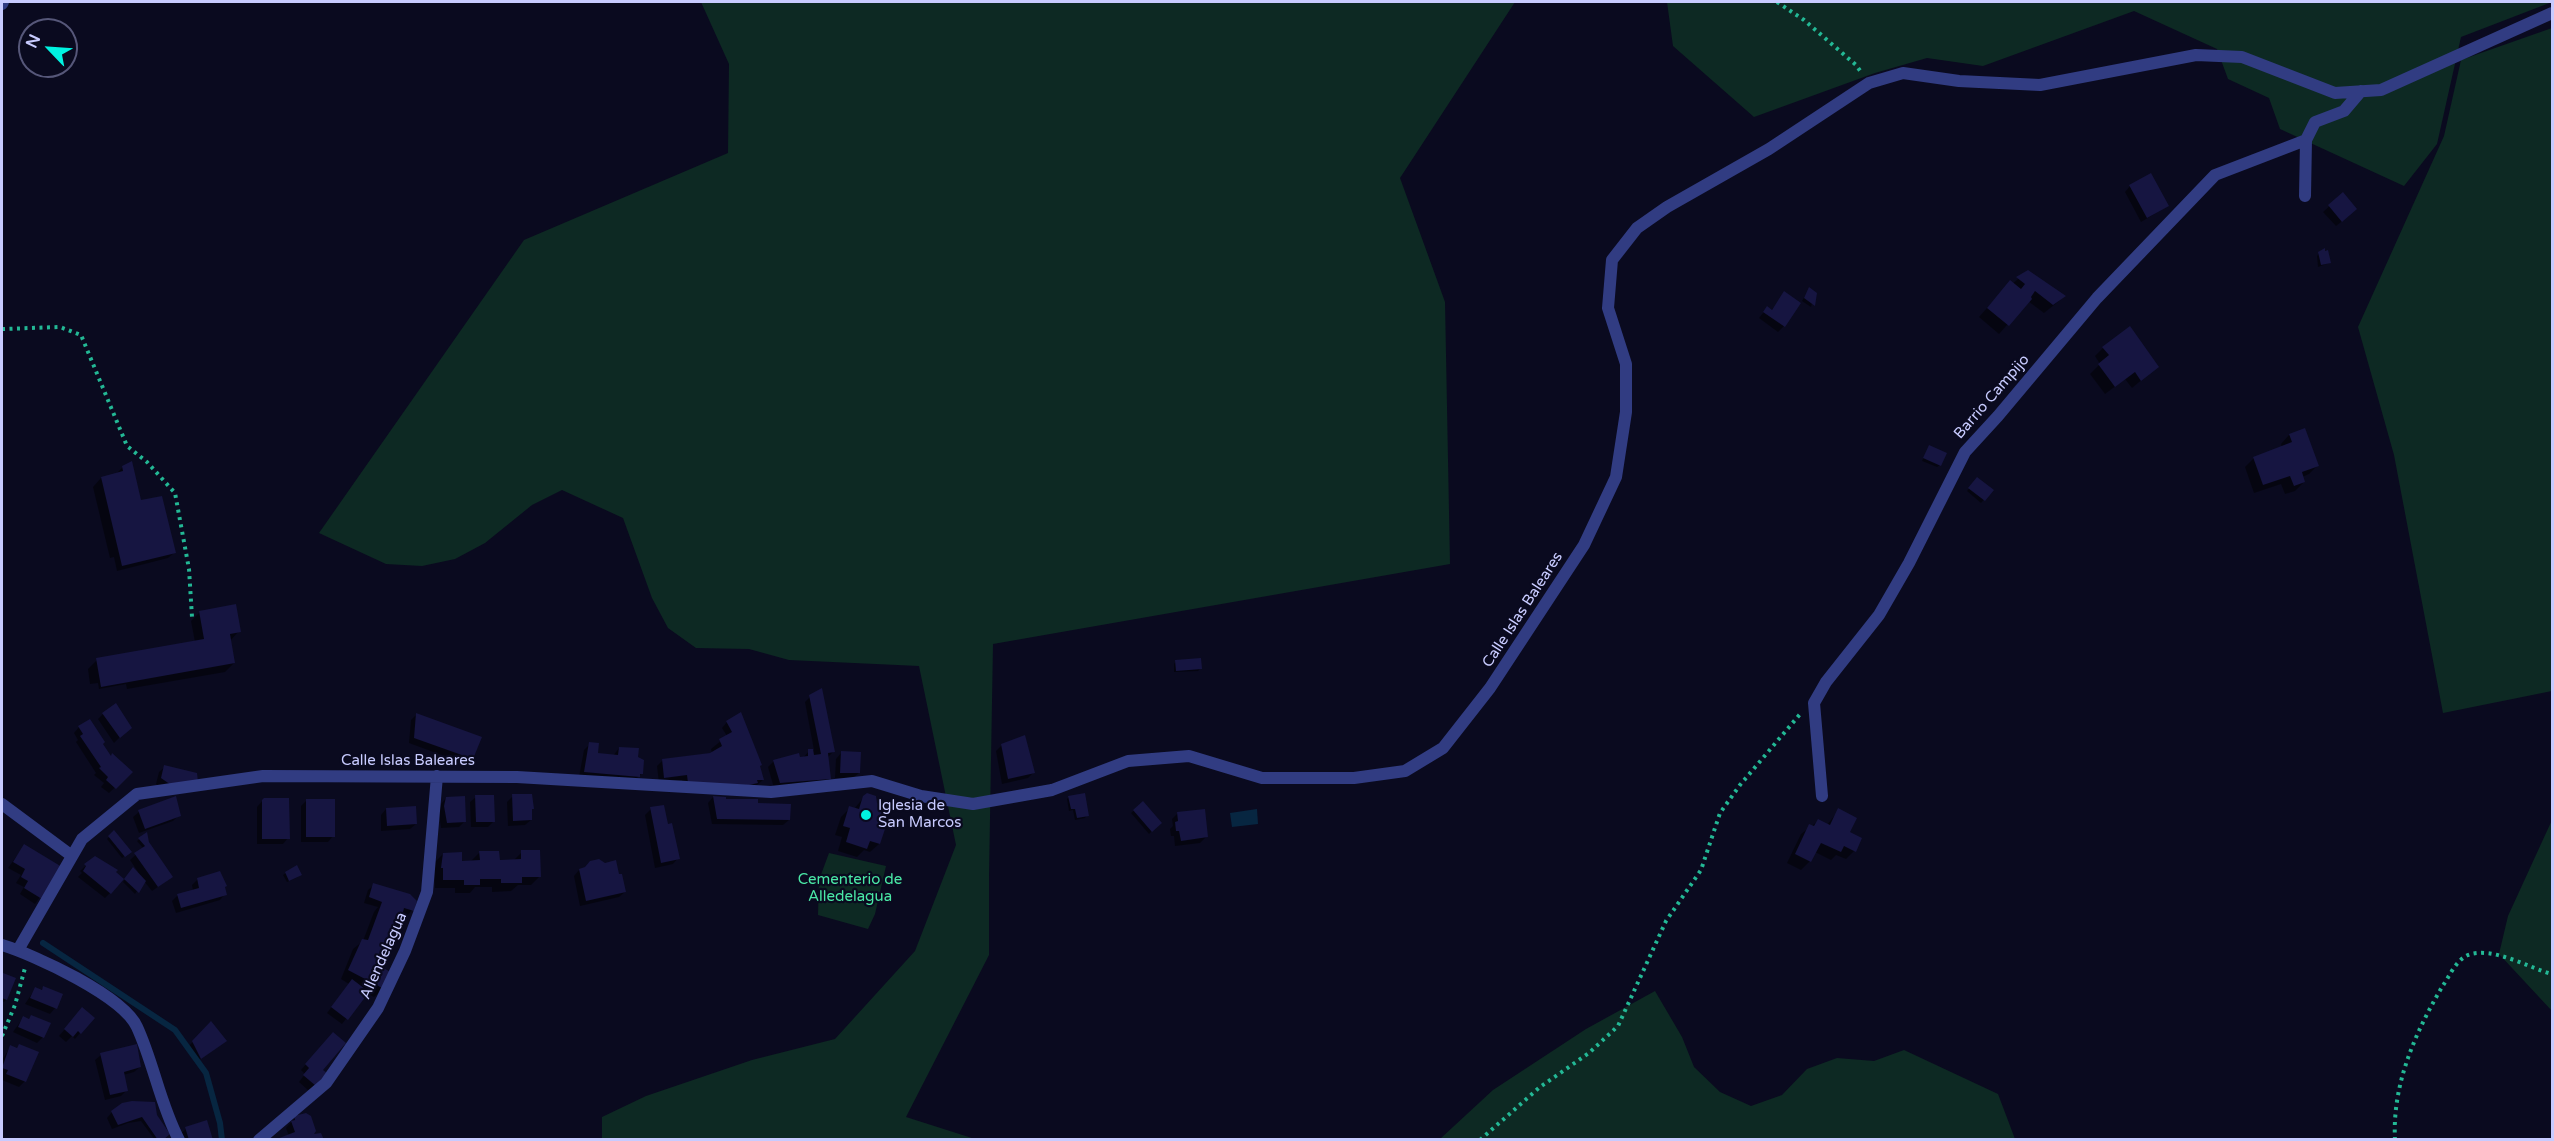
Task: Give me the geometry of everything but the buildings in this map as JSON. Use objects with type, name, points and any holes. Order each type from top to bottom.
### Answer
[{"type":"street","name":"Calle Islas Baleares","points":[[18,950],[82,839],[137,794],[263,776],[517,777],[771,792],[872,781],[921,796],[973,804],[1052,790],[1128,761],[1189,756],[1262,778],[1354,778],[1405,771],[1443,748],[1490,688],[1584,545],[1616,477],[1626,412],[1626,364],[1608,308],[1612,260],[1637,228],[1710,180],[1769,149],[1869,83],[1903,73],[1959,81],[2040,86],[2196,55],[2242,57],[2335,93],[2381,90],[2553,13]]},
{"type":"street","points":[[2305,196],[2306,140],[2315,122],[2344,111],[2361,91]]},
{"type":"street","name":"Barrio Campijo","points":[[1814,703],[1826,682],[1879,615],[1965,452],[2097,298],[2216,175],[2306,140]]},
{"type":"street","points":[[1814,703],[1822,796]]},
{"type":"street","name":"Allendelagua","points":[[259,1140],[326,1083],[378,1008],[405,951],[427,892],[437,776]]},
{"type":"street","points":[[2,804],[72,856]]},
{"type":"street","points":[[2,945],[18,950],[75,977],[125,1010],[136,1025],[169,1121],[179,1140]]},
{"type":"path","points":[[1777,2],[1804,20],[1856,65],[1869,83]]},
{"type":"path","points":[[2,329],[60,327],[81,335],[127,446],[147,462],[175,493],[189,569],[192,617]]},
{"type":"path","points":[[1480,1140],[1540,1087],[1589,1053],[1618,1026],[1666,921],[1701,870],[1720,813],[1740,785],[1797,717],[1814,703]]},
{"type":"path","points":[[2396,1140],[2402,1078],[2410,1049],[2430,1007],[2454,968],[2467,955],[2486,953],[2553,974]]},
{"type":"path","points":[[2,1036],[15,1005],[30,956]]},
{"type":"green space","points":[[701,2],[1515,2],[1400,178],[1445,302],[1450,564],[993,644],[989,955],[906,1117],[975,1139],[602,1139],[602,1117],[646,1096],[752,1060],[835,1039],[915,951],[956,845],[919,666],[789,660],[749,649],[696,648],[668,628],[652,598],[623,518],[562,490],[532,505],[485,543],[455,559],[422,566],[386,564],[319,533],[524,240],[728,153],[729,64]]},
{"type":"green space","points":[[1667,2],[2552,2],[2461,37],[2437,144],[2404,186],[2280,129],[2269,98],[2228,79],[2217,49],[2134,11],[1983,66],[1927,58],[1875,73],[1754,117],[1673,46]]},
{"type":"green space","points":[[2552,28],[2552,691],[2443,713],[2394,455],[2358,327],[2444,136],[2461,60]]},
{"type":"green space","points":[[2552,820],[2552,1011],[2499,954],[2508,916]]},
{"type":"green space","name":"Cementerio de Alledelagua","points":[[829,853],[886,866],[875,914],[868,929],[818,915],[819,880]]},
{"type":"green space","points":[[1655,991],[1682,1037],[1694,1067],[1720,1092],[1751,1106],[1782,1095],[1807,1069],[1837,1058],[1874,1061],[1904,1050],[1998,1094],[2015,1139],[1440,1139],[1493,1090],[1586,1029]]},
{"type":"water","points":[[1257,809],[1258,824],[1232,827],[1230,813]]},
{"type":"waterway","points":[[43,943],[175,1030],[206,1073],[220,1123],[222,1140]]},
{"type":"place","name":"Iglesia de San Marcos","points":[[866,815]]}]
